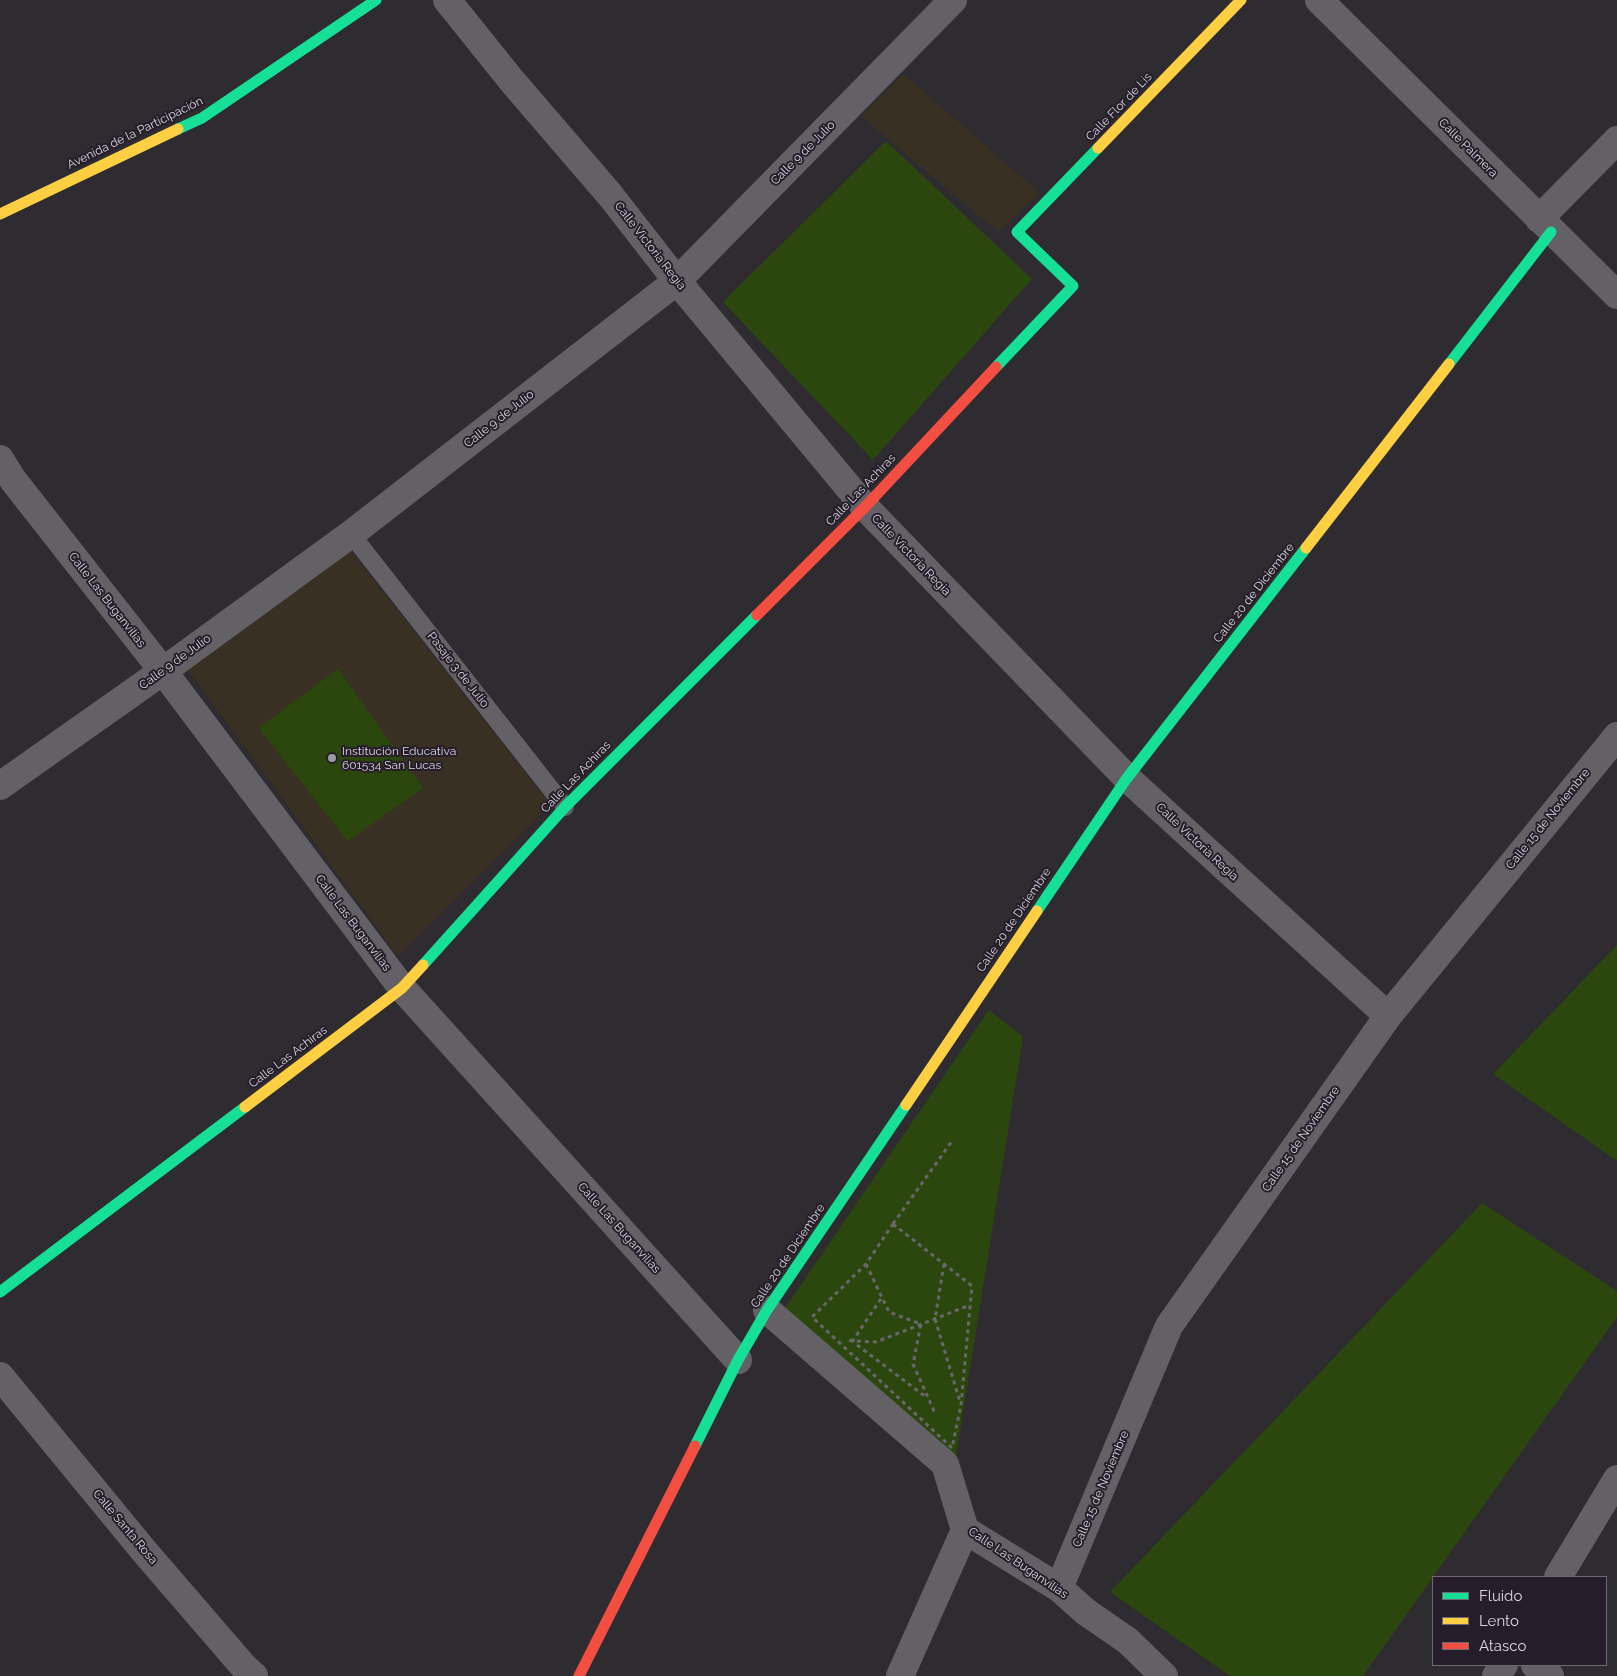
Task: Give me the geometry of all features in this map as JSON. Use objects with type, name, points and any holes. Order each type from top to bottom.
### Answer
[{"type":"street","name":"Avenida de la Participación","points":[[0,214],[202,118],[376,0]]},
{"type":"street","name":"Calle Victoria Regia","points":[[448,0],[512,81],[610,195],[677,280],[865,507],[1127,778],[1388,1016]]},
{"type":"street","name":"Calle 9 de Julio","points":[[0,786],[163,671],[351,534],[677,280],[954,0]]},
{"type":"street","name":"Calle Flor de Lis","points":[[1016,232],[1241,0]]},
{"type":"street","name":"Calle Palmera","points":[[1319,0],[1617,295]]},
{"type":"street","points":[[1545,225],[1617,140]]},
{"type":"street","name":"Calle 20 de Diciembre","points":[[579,1676],[738,1360],[767,1310],[1127,778],[1545,225]]},
{"type":"street","name":"Calle Las Achiras","points":[[0,1292],[402,988],[565,807],[865,507],[1073,286],[1016,232]]},
{"type":"street","name":"Calle Las Buganvilias","points":[[0,459],[13,480],[163,671],[402,988],[738,1360]]},
{"type":"street","name":"Calle 15 de Noviembre","points":[[1059,1588],[1169,1326],[1388,1016],[1617,736]]},
{"type":"street","name":"Calle Las Buganvilias","points":[[767,1310],[945,1464],[965,1530],[1059,1588],[1086,1612],[1128,1641],[1164,1676]]},
{"type":"street","name":"Calle Santa Rosa","points":[[0,1376],[245,1673]]},
{"type":"street","points":[[1559,1576],[1617,1480]]},
{"type":"street","points":[[900,1676],[965,1530]]},
{"type":"street","points":[[1536,1666],[1550,1676]]},
{"type":"lane","name":"Pasaje 3 de Julio","points":[[351,534],[565,807]]},
{"type":"path","points":[[812,1318],[866,1264],[952,1141]]},
{"type":"path","points":[[893,1224],[972,1286],[961,1405],[952,1448]]},
{"type":"path","points":[[866,1264],[889,1312],[921,1324]]},
{"type":"path","points":[[944,1264],[935,1319],[961,1405]]},
{"type":"path","points":[[852,1341],[882,1297]]},
{"type":"path","points":[[852,1341],[876,1342],[970,1305]]},
{"type":"path","points":[[812,1318],[836,1332]]},
{"type":"path","points":[[812,1318],[952,1448]]},
{"type":"path","points":[[921,1324],[913,1364],[935,1414]]},
{"type":"path","points":[[844,1336],[926,1397]]},
{"type":"path","points":[[944,1431],[952,1448]]},
{"type":"shaded area","points":[[904,74],[1040,193],[998,232],[861,116]]},
{"type":"shaded area","points":[[351,551],[551,805],[398,956],[188,670]]},
{"type":"green space","points":[[886,141],[1032,279],[873,460],[723,302]]},
{"type":"green space","points":[[338,669],[423,788],[348,841],[259,728]]},
{"type":"green space","points":[[1617,945],[1617,1161],[1493,1074]]},
{"type":"green space","points":[[989,1010],[1023,1037],[955,1463],[785,1308]]},
{"type":"green space","points":[[1482,1203],[1617,1291],[1617,1317],[1363,1676],[1230,1676],[1110,1592]]},
{"type":"traffic: fast","points":[[178,129],[202,118],[376,0]]},
{"type":"traffic: fast","points":[[996,367],[1073,286],[1017,232],[1098,148]]},
{"type":"traffic: fast","points":[[1449,364],[1551,232]]},
{"type":"traffic: fast","points":[[1037,911],[1127,778],[1306,548]]},
{"type":"traffic: fast","points":[[423,965],[565,807],[757,615]]},
{"type":"traffic: fast","points":[[695,1446],[738,1360],[767,1310],[906,1105]]},
{"type":"traffic: fast","points":[[0,1292],[245,1107]]},
{"type":"traffic: slow","points":[[1098,148],[1241,0]]},
{"type":"traffic: slow","points":[[0,214],[178,129]]},
{"type":"traffic: slow","points":[[1306,548],[1449,364]]},
{"type":"traffic: slow","points":[[906,1105],[1037,911]]},
{"type":"traffic: slow","points":[[245,1107],[402,988],[423,965]]},
{"type":"traffic: jam","points":[[757,615],[865,507],[996,367]]},
{"type":"traffic: jam","points":[[579,1676],[695,1446]]},
{"type":"place","name":"Institución Educativa 601534 San Lucas","points":[[332,758]]}]
